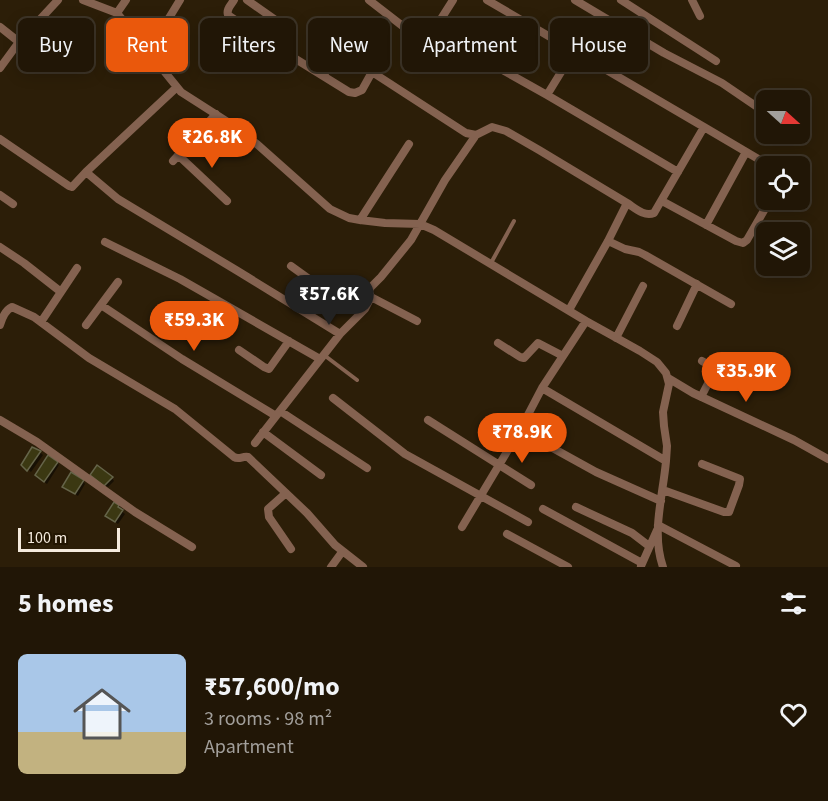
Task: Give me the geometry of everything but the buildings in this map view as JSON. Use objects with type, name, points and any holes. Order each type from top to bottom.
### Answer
[{"type":"street","points":[[83,0],[117,13],[121,18]]},
{"type":"street","points":[[117,13],[126,0]]},
{"type":"street","points":[[169,18],[180,0]]},
{"type":"street","points":[[234,0],[228,8],[228,15],[349,92],[355,93],[362,90],[372,72],[465,133],[476,135]]},
{"type":"street","points":[[247,0],[273,18]]},
{"type":"street","points":[[369,0],[402,26]]},
{"type":"street","points":[[441,18],[453,0]]},
{"type":"street","points":[[488,0],[550,37]]},
{"type":"street","points":[[575,0],[664,53],[722,83],[756,106]]},
{"type":"street","points":[[621,0],[716,61]]},
{"type":"street","points":[[692,0],[700,16]]},
{"type":"street","points":[[39,18],[54,1]]},
{"type":"street","points":[[0,27],[18,41]]},
{"type":"street","points":[[0,68],[18,43]]},
{"type":"street","points":[[164,72],[187,96],[231,124],[258,145],[330,209],[349,218],[385,223],[420,224],[434,230],[657,363],[666,373],[669,384],[663,412],[667,446],[663,490],[657,527],[641,565],[543,509]]},
{"type":"street","points":[[322,76],[325,72]]},
{"type":"street","points":[[506,72],[678,172]]},
{"type":"street","points":[[547,95],[561,72]]},
{"type":"street","points":[[610,72],[756,158]]},
{"type":"street","points":[[0,139],[72,187],[177,87]]},
{"type":"street","points":[[216,114],[176,158],[227,201]]},
{"type":"street","points":[[255,443],[340,334],[365,309],[370,293],[406,248],[445,180],[476,135],[492,128],[506,131],[645,214],[651,215],[662,201],[704,127]]},
{"type":"street","points":[[360,220],[409,144]]},
{"type":"street","points":[[706,225],[746,152]]},
{"type":"street","points":[[86,172],[118,199],[340,334]]},
{"type":"street","points":[[0,195],[13,204]]},
{"type":"street","points":[[662,201],[743,243],[764,210]]},
{"type":"street","points":[[569,310],[627,203]]},
{"type":"street","points":[[608,241],[625,249],[639,252],[731,304]]},
{"type":"street","points":[[105,242],[180,279],[289,341],[322,357]]},
{"type":"street","points":[[0,247],[61,292]]},
{"type":"street","points":[[291,266],[341,302],[347,301],[359,291],[370,293],[417,321]]},
{"type":"street","points":[[41,322],[78,268]]},
{"type":"street","points":[[86,325],[118,282]]},
{"type":"street","points":[[677,326],[697,284]]},
{"type":"street","points":[[616,338],[643,286]]},
{"type":"street","points":[[101,305],[182,359],[367,468]]},
{"type":"street","points":[[0,325],[3,317],[12,307],[41,322],[89,358],[175,409],[236,459],[248,457],[307,513],[342,552],[363,567]]},
{"type":"street","points":[[462,527],[520,430],[542,388],[586,321]]},
{"type":"street","points":[[239,350],[269,369],[289,341]]},
{"type":"street","points":[[498,343],[524,358],[538,343],[563,356]]},
{"type":"street","points":[[701,397],[715,370],[702,362]]},
{"type":"street","points":[[668,378],[701,397],[794,440],[828,459]]},
{"type":"street","points":[[542,388],[666,461]]},
{"type":"street","points":[[333,398],[396,448],[418,462],[528,522]]},
{"type":"street","points":[[0,420],[37,442],[135,512],[192,547]]},
{"type":"street","points":[[428,420],[531,485]]},
{"type":"street","points":[[520,430],[596,472],[661,501]]},
{"type":"street","points":[[263,432],[321,475]]},
{"type":"street","points":[[663,490],[729,512],[740,479],[702,464]]},
{"type":"street","points":[[286,493],[268,509],[268,513],[291,549]]},
{"type":"street","points":[[576,507],[632,533],[649,546]]},
{"type":"street","points":[[657,527],[736,566]]},
{"type":"street","points":[[657,527],[663,567]]},
{"type":"street","points":[[507,534],[568,567]]},
{"type":"street","points":[[332,567],[342,552]]},
{"type":"lane","points":[[491,264],[513,221]]},
{"type":"lane","points":[[322,357],[357,380]]}]
